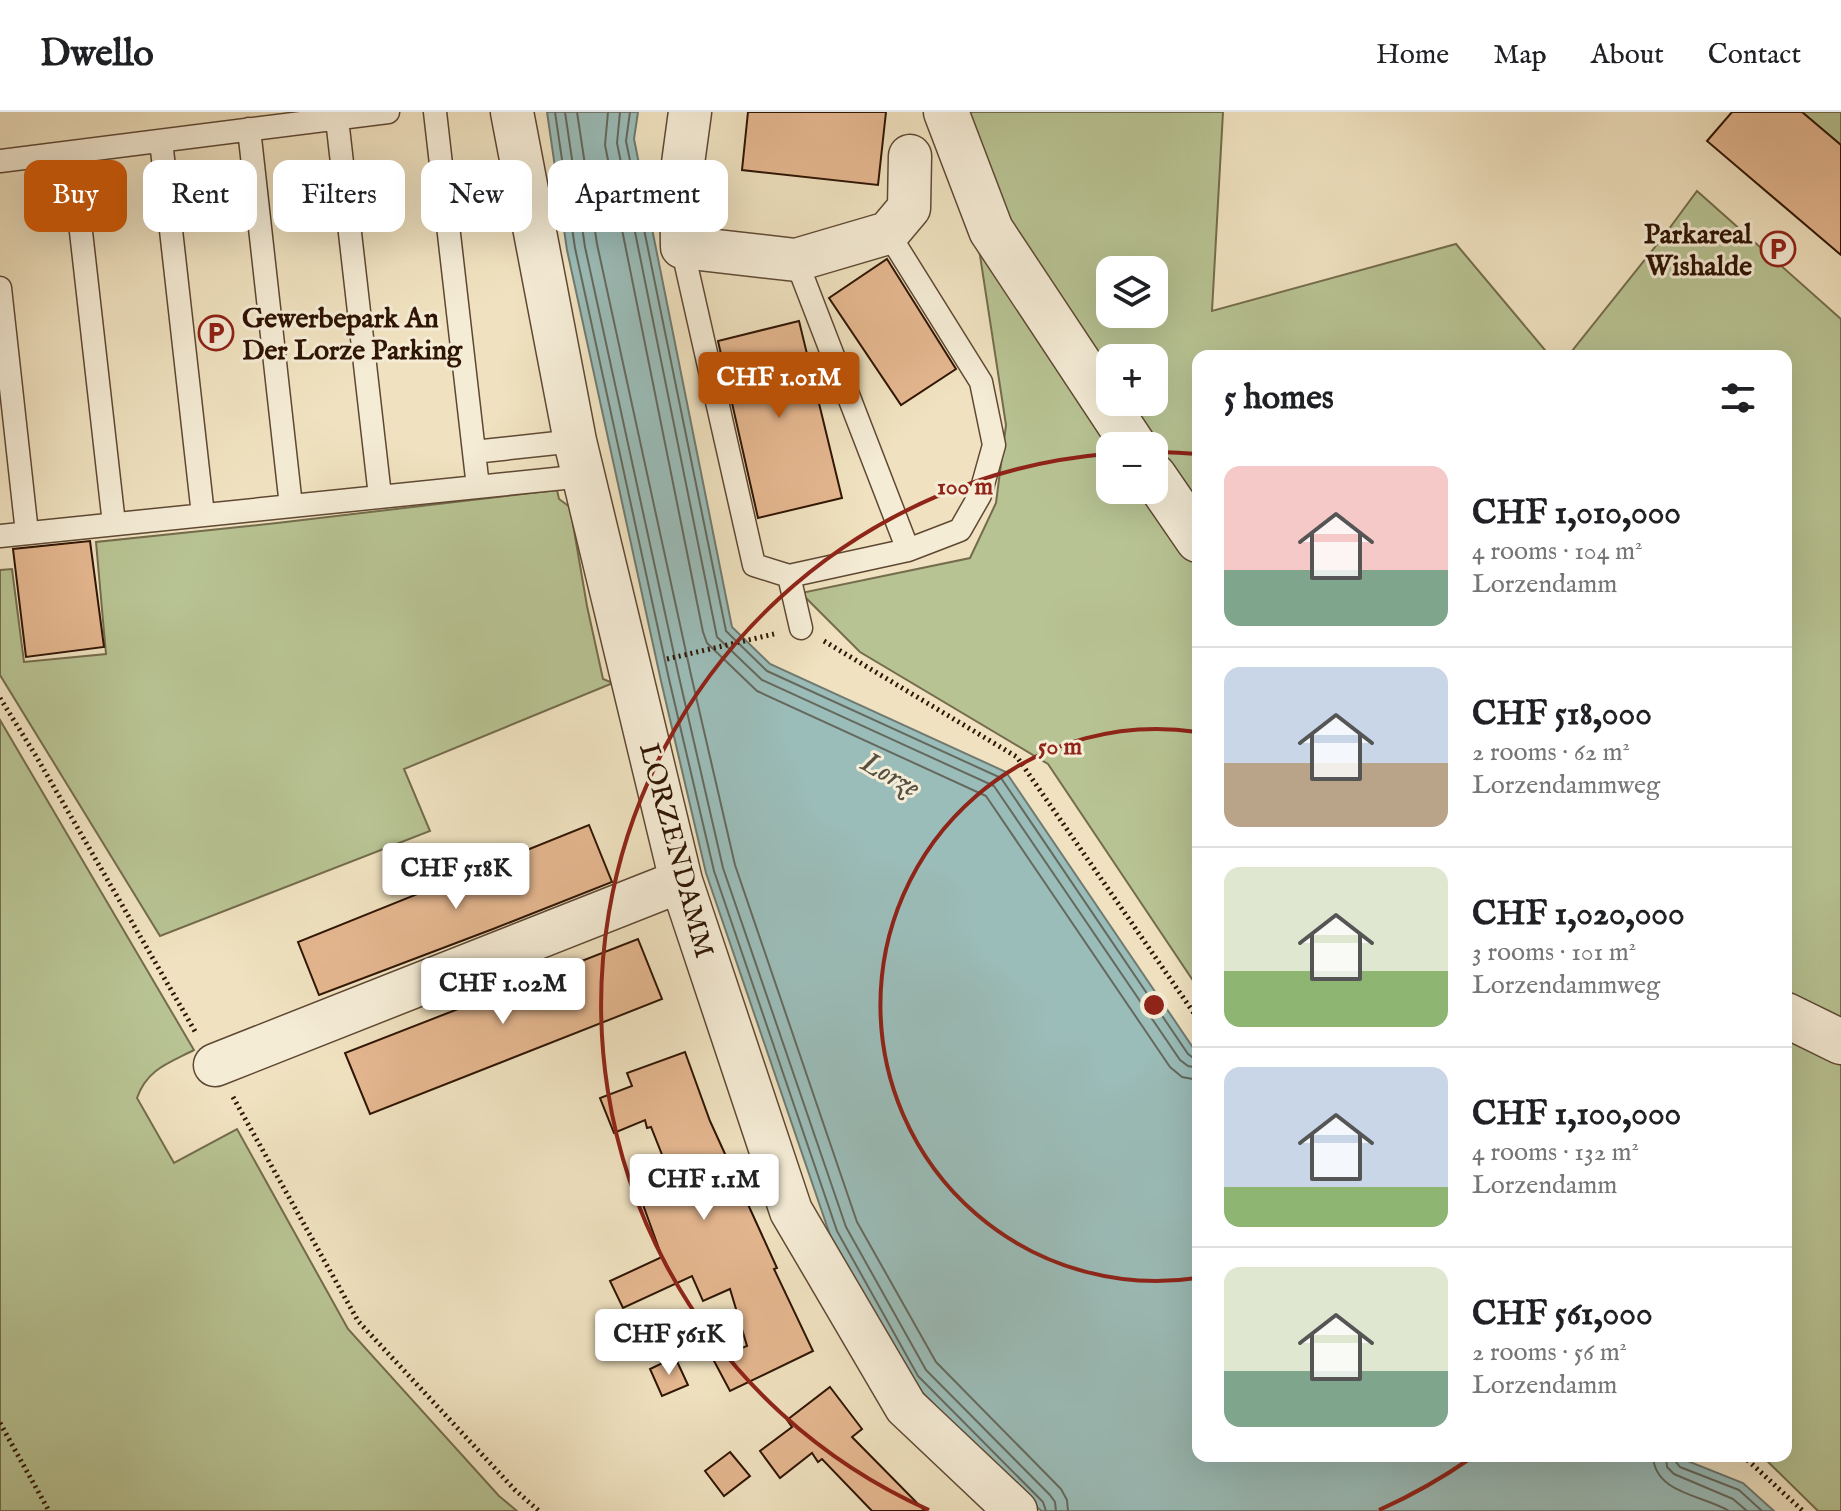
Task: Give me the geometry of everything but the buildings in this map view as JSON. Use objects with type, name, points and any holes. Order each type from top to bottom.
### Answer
[{"type":"street","name":"LORZENDAMM","points":[[512,112],[580,458],[681,881],[791,1211],[906,1407],[1016,1511]]},
{"type":"street","points":[[690,112],[681,178],[682,247],[796,260],[888,233],[909,208],[910,156]]},
{"type":"street","points":[[946,112],[991,230],[1125,432]]},
{"type":"street","points":[[1168,496],[1192,531]]},
{"type":"street","points":[[215,1065],[681,881]]},
{"type":"street","points":[[1792,1018],[1841,1042]]},
{"type":"lane","points":[[0,161],[388,112]]},
{"type":"lane","points":[[435,112],[478,487]]},
{"type":"lane","points":[[337,119],[380,496]]},
{"type":"lane","points":[[249,129],[291,506]]},
{"type":"lane","points":[[161,141],[203,515]]},
{"type":"lane","points":[[72,152],[114,524]]},
{"type":"lane","points":[[682,247],[754,565],[789,576],[908,550],[960,530],[980,495],[994,445],[981,382],[888,233]]},
{"type":"lane","points":[[796,260],[908,550]]},
{"type":"lane","points":[[0,288],[27,533]]},
{"type":"lane","points":[[474,452],[580,458]]},
{"type":"lane","points":[[0,536],[478,487],[580,458]]},
{"type":"lane","points":[[789,576],[801,628]]},
{"type":"path","points":[[631,667],[801,628],[1017,757],[1192,1010]]},
{"type":"path","points":[[0,698],[215,1065],[358,1321],[515,1490],[539,1511]]},
{"type":"path","points":[[0,1423],[49,1511]]},
{"type":"path","points":[[1750,1462],[1803,1511]]},
{"type":"green space","points":[[958,112],[1223,112],[1212,311],[1456,244],[1545,350],[1192,350],[1192,979],[1048,764],[860,652],[801,593],[970,558],[996,503],[1006,425]]},
{"type":"green space","points":[[1802,112],[1841,112],[1841,145]]},
{"type":"green space","points":[[1697,191],[1841,319],[1841,1511],[1818,1511],[1768,1462],[1792,1462],[1792,350],[1573,350]]},
{"type":"green space","points":[[557,490],[559,499],[570,507],[603,679],[613,683],[404,769],[430,831],[160,936],[0,675],[0,570],[12,569],[24,662],[106,654],[96,542]]},
{"type":"green space","points":[[0,720],[194,1050],[153,1073],[137,1098],[174,1163],[237,1129],[348,1329],[499,1496],[517,1511],[0,1511]]},
{"type":"water","points":[[547,112],[638,112],[634,139],[638,160],[554,160]]},
{"type":"water","name":"Lorze","points":[[564,232],[653,232],[732,627],[770,664],[1006,772],[1192,1046],[1192,1462],[1690,1462],[1743,1483],[1774,1511],[1042,1511],[1031,1503],[911,1381],[830,1235],[706,873],[661,681]]},
{"type":"place","name":"Parkareal Wishalde","points":[[1778,249]]},
{"type":"place","name":"Gewerbepark An Der Lorze Parking","points":[[216,333]]}]
